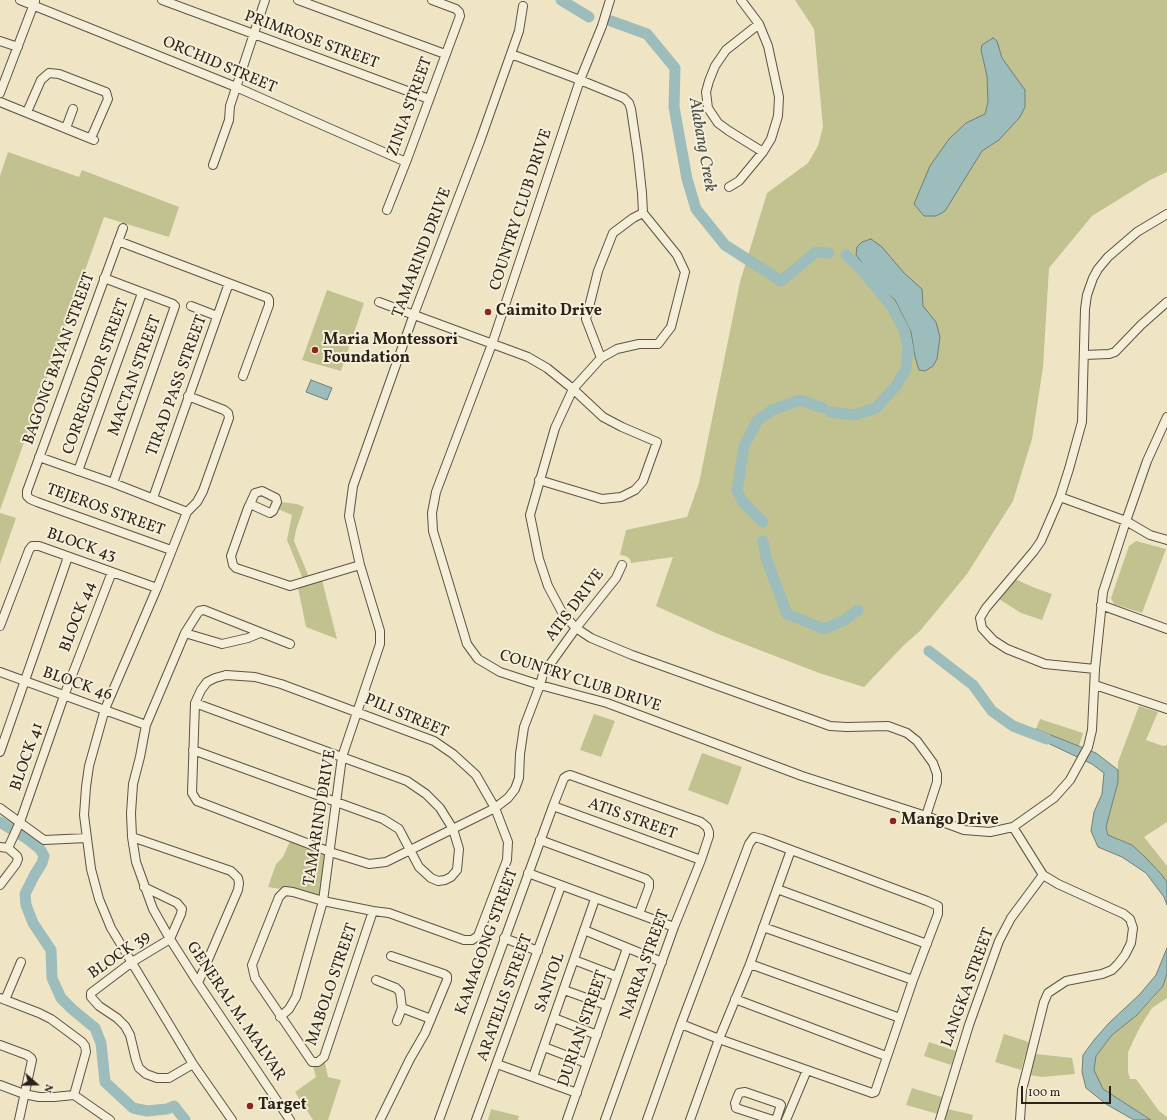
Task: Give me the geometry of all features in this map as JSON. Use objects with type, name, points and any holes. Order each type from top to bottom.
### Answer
[{"type":"street","name":"ORCHID STREET","points":[[20,0],[35,3],[236,87],[406,162]]},
{"type":"street","name":"PRIMROSE STREET","points":[[162,0],[429,99]]},
{"type":"street","points":[[213,165],[229,120],[229,110],[265,0]]},
{"type":"street","points":[[298,0],[445,54]]},
{"type":"street","name":"ZINIA STREET","points":[[387,210],[460,16],[459,12],[452,7],[432,0]]},
{"type":"street","name":"COUNTRY CLUB DRIVE","points":[[610,0],[602,26],[580,80],[492,344],[436,492],[432,512],[433,531],[467,644],[478,659],[500,672],[540,685],[607,703],[802,776],[926,816],[964,830],[990,832],[1013,827],[1054,798],[1070,780],[1088,747],[1092,730],[1095,669],[1103,592],[1147,461],[1167,417]]},
{"type":"street","points":[[729,187],[738,181],[763,152],[771,139],[778,116],[779,97],[768,46],[759,24],[741,0]]},
{"type":"street","points":[[0,93],[35,3]]},
{"type":"street","name":"TAMARIND DRIVE","points":[[280,1017],[289,1009],[296,997],[323,901],[342,757],[380,644],[380,631],[360,566],[349,516],[353,486],[414,314],[480,142],[521,23],[523,6]]},
{"type":"street","points":[[759,24],[726,50],[716,66],[706,92],[708,108],[718,123],[763,152]]},
{"type":"street","points":[[0,41],[18,47]]},
{"type":"street","points":[[511,54],[624,98],[629,103],[640,171],[643,213],[677,256],[685,272],[671,327],[658,344],[639,344],[617,349],[601,358],[573,389],[555,428],[530,515],[538,559],[548,586],[563,614],[576,628],[591,638],[632,655],[830,726],[888,726],[907,733],[917,741],[933,763],[937,774],[937,782],[926,816]]},
{"type":"street","points":[[0,102],[92,139],[108,99],[106,92],[58,74],[49,74],[41,80],[27,112]]},
{"type":"street","points":[[66,128],[73,109]]},
{"type":"street","points":[[601,358],[586,319],[598,271],[613,233],[633,218],[643,213]]},
{"type":"street","points":[[1095,669],[1045,664],[1007,649],[993,640],[982,628],[980,618],[986,608],[1034,552],[1041,541],[1060,497],[1082,422],[1087,295],[1093,278],[1108,257],[1137,232],[1167,214]]},
{"type":"street","name":"BAGONG BAYAN STREET","points":[[30,499],[27,496],[26,491],[123,228]]},
{"type":"street","points":[[118,241],[266,296],[269,300],[269,305],[243,376]]},
{"type":"street","name":"MACTAN STREET","points":[[104,278],[175,306],[113,483]]},
{"type":"street","name":"TIRAD PASS STREET","points":[[153,498],[229,283]]},
{"type":"street","name":"CORREGIDOR STREET","points":[[78,471],[142,293]]},
{"type":"street","points":[[379,302],[528,357],[547,368],[573,389],[603,417],[622,427],[658,442],[643,481],[634,490],[621,497],[602,499],[539,480]]},
{"type":"street","points":[[1084,355],[1109,354],[1115,352],[1141,324],[1167,302]]},
{"type":"street","points":[[191,306],[217,316]]},
{"type":"street","points":[[188,396],[224,410],[228,413],[229,418],[202,491],[197,502],[187,512],[157,588],[105,709],[89,766],[84,815],[91,869],[99,899],[111,928],[193,1064],[232,1120]]},
{"type":"street","points":[[39,457],[113,483],[187,512]]},
{"type":"street","points":[[1060,497],[1126,521],[1150,535],[1167,540]]},
{"type":"street","name":"TEJEROS STREET","points":[[30,499],[171,550]]},
{"type":"street","points":[[250,504],[231,556],[233,565],[236,568],[290,586],[360,566]]},
{"type":"street","name":"BLOCK 43","points":[[0,626],[30,548],[35,546],[39,546],[157,588]]},
{"type":"street","points":[[0,752],[68,557]]},
{"type":"street","name":"ATIS DRIVE","points":[[495,808],[508,798],[515,789],[519,778],[520,754],[524,727],[543,674],[576,628],[616,578],[622,565]]},
{"type":"street","name":"BLOCK 44","points":[[64,696],[112,572]]},
{"type":"street","points":[[1101,606],[1167,629]]},
{"type":"street","name":"GENERAL M. MALVAR","points":[[260,633],[201,610],[185,633],[146,724],[133,784],[131,813],[132,837],[136,862],[153,909],[198,983],[288,1118]]},
{"type":"street","points":[[185,633],[222,644],[248,638],[260,633],[290,644]]},
{"type":"street","name":"BLOCK 46","points":[[0,672],[146,724]]},
{"type":"street","name":"PILI STREET","points":[[226,675],[256,677],[281,684],[357,711],[434,741],[454,754],[476,775],[495,808],[386,862],[369,864],[330,852],[197,801],[192,793],[195,703],[201,690],[207,682],[226,675]]},
{"type":"street","points":[[1095,685],[1167,709]]},
{"type":"street","name":"BLOCK 41","points":[[4,847],[17,829],[64,696]]},
{"type":"street","points":[[193,750],[382,819],[399,829],[419,867],[430,878],[438,881],[445,880],[457,870],[459,849],[453,829],[440,808],[426,794],[407,781],[195,703]]},
{"type":"street","name":"KAMAGONG STREET","points":[[438,1120],[562,781],[567,776],[574,776],[701,822]]},
{"type":"street","name":"ATIS STREET","points":[[553,806],[701,860]]},
{"type":"street","points":[[0,808],[17,829],[44,840],[87,838]]},
{"type":"street","points":[[373,911],[389,912],[464,940],[472,940],[478,936],[507,860],[508,842],[495,808]]},
{"type":"street","name":"NARRA STREET","points":[[605,1120],[674,927],[709,836],[707,827],[701,822]]},
{"type":"street","points":[[1013,827],[1043,875],[1058,884],[1124,914],[1130,919],[1132,928],[1130,943],[1125,955],[1112,970],[1102,974],[1066,981],[1048,994],[1044,1002],[1022,1090],[1020,1120]]},
{"type":"street","points":[[132,837],[231,871],[238,878],[238,890],[198,983]]},
{"type":"street","points":[[647,1120],[681,1024],[749,844],[754,837],[938,906],[938,914],[912,980],[875,1092],[872,1094],[681,1024]]},
{"type":"street","points":[[540,840],[646,879],[649,882],[649,887],[639,914]]},
{"type":"street","points":[[0,885],[16,864],[18,859],[17,856],[4,847]]},
{"type":"street","points":[[690,1120],[719,1039],[750,964],[790,850]]},
{"type":"street","points":[[528,873],[674,927]]},
{"type":"street","name":"LANGKA STREET","points":[[940,1120],[969,1025],[999,941],[1011,918],[1043,875]]},
{"type":"street","name":"ARATELIS STREET","points":[[476,1120],[562,886]]},
{"type":"street","name":"BLOCK 39","points":[[144,887],[177,903],[182,909],[170,939],[132,962],[91,993],[91,997],[99,1006],[117,1018],[125,1026],[130,1035],[136,1060],[140,1068],[146,1074],[157,1078],[169,1078],[193,1064]]},
{"type":"street","points":[[777,889],[927,944]]},
{"type":"street","name":"MABOLO STREET","points":[[285,891],[293,892],[323,901],[373,911],[324,1057],[318,1062],[312,1062],[280,1017],[255,978],[252,965],[279,897],[285,891]]},
{"type":"street","name":"SANTOL","points":[[533,1078],[596,898]]},
{"type":"street","points":[[763,927],[912,980]]},
{"type":"street","points":[[584,930],[662,962]]},
{"type":"street","points":[[504,938],[538,951]]},
{"type":"street","name":"DURIAN STREET","points":[[567,1120],[627,948]]},
{"type":"street","points":[[380,1120],[431,1019],[447,980],[447,976],[444,974],[391,956]]},
{"type":"street","points":[[574,960],[616,976]]},
{"type":"street","points":[[21,962],[2,999],[51,1019],[82,1042],[85,1046],[86,1052],[74,1095]]},
{"type":"street","points":[[750,964],[900,1018]]},
{"type":"street","points":[[376,980],[396,988],[400,992],[402,1008],[397,1021]]},
{"type":"street","points":[[564,990],[606,1005]]},
{"type":"street","points":[[735,1000],[886,1056]]},
{"type":"street","points":[[402,1008],[431,1019]]},
{"type":"street","points":[[554,1018],[597,1034]]},
{"type":"street","points":[[0,1045],[27,1055],[32,1059],[19,1120]]},
{"type":"street","points":[[544,1046],[586,1063]]},
{"type":"street","points":[[497,1064],[577,1093]]},
{"type":"street","points":[[786,1120],[807,1070]]},
{"type":"street","points":[[0,1085],[24,1094],[46,1097],[74,1095],[110,1120]]},
{"type":"street","points":[[773,1120],[736,1108],[735,1103],[739,1093],[745,1092],[780,1104],[781,1106],[776,1120]]},
{"type":"street","points":[[278,1120],[288,1118]]},
{"type":"green space","points":[[795,0],[1167,0],[1167,172],[1150,180],[1092,216],[1049,268],[1043,367],[1032,439],[1013,501],[967,574],[920,631],[904,645],[864,687],[819,673],[718,634],[656,606],[673,557],[631,563],[630,559],[626,556],[620,555],[626,530],[687,517],[699,483],[740,282],[767,193],[808,163],[818,146],[823,127],[814,29]]},
{"type":"green space","points":[[8,152],[79,177],[82,170],[179,207],[169,237],[104,217],[0,510],[0,176]]},
{"type":"green space","points":[[327,290],[364,303],[341,371],[302,360]]},
{"type":"green space","points":[[280,502],[297,504],[304,507],[294,541],[309,577],[303,579],[287,540],[292,515],[278,509]]},
{"type":"green space","points":[[0,513],[16,518],[0,564]]},
{"type":"green space","points":[[1136,541],[1166,549],[1142,613],[1114,604],[1111,598],[1129,546]]},
{"type":"green space","points":[[1015,579],[1052,594],[1042,620],[1021,613],[999,599]]},
{"type":"green space","points":[[322,580],[337,639],[306,627],[298,588]]},
{"type":"green space","points":[[1139,706],[1158,712],[1146,740],[1163,746],[1167,745],[1167,822],[1144,837],[1167,866],[1167,882],[1132,845],[1108,835],[1106,827],[1118,782],[1118,762]]},
{"type":"green space","points":[[594,714],[615,721],[601,757],[580,750]]},
{"type":"green space","points":[[1040,719],[1083,733],[1079,746],[1036,729]]},
{"type":"green space","points":[[702,753],[742,767],[728,805],[688,790]]},
{"type":"green space","points":[[290,841],[326,855],[320,895],[268,887],[276,864],[283,857]]},
{"type":"green space","points":[[1167,974],[1167,998],[1152,1008],[1140,1027],[1128,1052],[1128,1072],[1130,1079],[1136,1079],[1159,1111],[1167,1117],[1167,1120],[1151,1120],[1103,1089],[1094,1070],[1096,1056],[1112,1035],[1137,1015],[1154,997],[1163,986]]},
{"type":"green space","points":[[1004,1034],[1029,1042],[1021,1070],[995,1062]]},
{"type":"green space","points":[[929,1042],[956,1051],[951,1065],[924,1056]]},
{"type":"green space","points":[[1036,1054],[1072,1058],[1075,1074],[1042,1077],[1029,1075]]},
{"type":"green space","points":[[325,1063],[328,1077],[341,1080],[328,1120],[313,1120],[295,1092],[316,1077],[313,1066]]},
{"type":"green space","points":[[912,1088],[942,1097],[938,1114],[906,1105]]},
{"type":"green space","points":[[491,1109],[519,1116],[518,1120],[488,1120]]},
{"type":"green space","points":[[948,1109],[973,1115],[972,1120],[945,1120]]},
{"type":"water","points":[[993,38],[997,41],[1002,58],[1025,90],[1025,107],[1020,117],[999,140],[982,151],[945,211],[936,216],[924,216],[914,204],[930,166],[949,139],[966,123],[985,114],[988,102],[987,76],[981,50],[982,45]]},
{"type":"water","points":[[871,239],[882,247],[904,273],[922,289],[923,306],[936,322],[940,337],[937,359],[933,366],[925,371],[919,370],[915,357],[911,332],[895,300],[882,289],[856,255],[857,247],[862,242]]},
{"type":"water","points":[[311,380],[332,388],[327,400],[306,392]]},
{"type":"water","points":[[1036,729],[1096,753],[1118,770],[1118,782],[1106,827],[1108,835],[1132,845],[1162,875],[1167,882],[1167,905],[1164,897],[1146,873],[1122,857],[1098,847],[1091,831],[1094,812],[1102,794],[1104,773],[1092,764],[1033,736]]},
{"type":"water","points":[[1167,948],[1167,974],[1163,986],[1137,1015],[1112,1035],[1096,1056],[1094,1070],[1103,1089],[1151,1120],[1134,1120],[1106,1104],[1086,1088],[1082,1072],[1083,1055],[1109,1023],[1140,994],[1156,975]]},
{"type":"waterway","name":"Alabang Creek","points":[[561,0],[589,17]]},
{"type":"waterway","name":"Alabang Creek","points":[[611,21],[647,34],[675,68],[674,107],[687,179],[696,209],[725,245],[781,281],[816,252],[829,253]]},
{"type":"waterway","name":"Alabang Creek","points":[[831,412],[854,415],[876,408],[896,386],[906,369],[908,349],[904,330],[892,307],[861,269],[846,255]]},
{"type":"waterway","name":"Alabang Creek","points":[[763,522],[743,502],[737,491],[744,446],[757,421],[772,410],[800,400],[823,408]]},
{"type":"waterway","name":"Alabang Creek","points":[[763,541],[766,558],[787,614],[824,629],[843,621],[858,610]]},
{"type":"waterway","name":"Alabang Creek","points":[[929,651],[973,685],[992,711],[1013,726],[1047,739]]},
{"type":"waterway","points":[[0,822],[26,838],[40,849],[44,856],[42,863],[25,894],[26,905],[33,923],[51,950],[52,978],[61,998],[95,1028],[101,1043],[105,1082],[133,1108],[147,1111],[167,1109],[174,1106],[185,1120]]},
{"type":"place","name":"Caimito Drive","points":[[488,312]]},
{"type":"place","name":"Maria Montessori Foundation","points":[[315,350]]},
{"type":"place","name":"Mango Drive","points":[[893,821]]},
{"type":"place","name":"Target","points":[[250,1106]]}]
